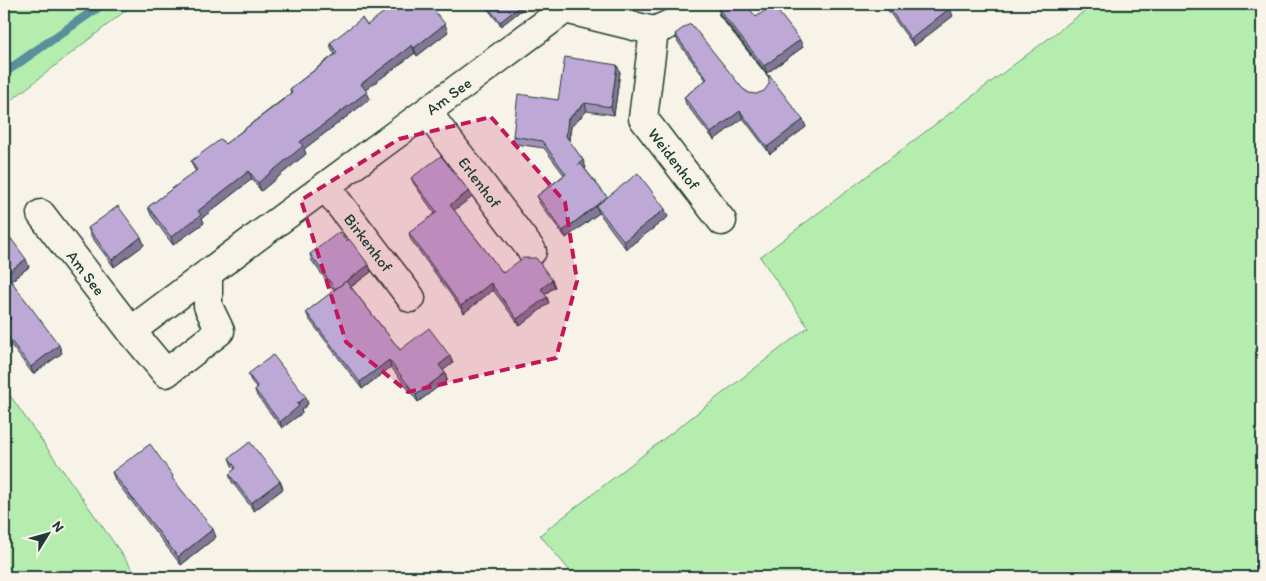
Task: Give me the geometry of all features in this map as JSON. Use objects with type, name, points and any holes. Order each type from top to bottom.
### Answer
[{"type":"street","name":"Am See","points":[[131,331],[565,9],[602,11],[654,31]]},
{"type":"street","points":[[654,31],[691,9],[757,86]]},
{"type":"street","name":"Weidenhof","points":[[654,31],[643,118],[722,221]]},
{"type":"street","name":"Erlenhof","points":[[428,112],[532,251]]},
{"type":"street","name":"Birkenhof","points":[[326,187],[411,298]]},
{"type":"street","name":"Am See","points":[[41,214],[131,331],[166,373],[220,332],[208,306],[208,273]]},
{"type":"highlighted area","points":[[491,117],[565,202],[577,281],[556,358],[408,392],[346,342],[301,200],[399,139]]},
{"type":"green space","points":[[4,4],[134,4],[4,106]]},
{"type":"green space","points":[[1094,4],[1262,4],[1262,577],[575,577],[540,535],[808,327],[760,257]]},
{"type":"green space","points":[[4,387],[138,577],[4,577]]},
{"type":"building","points":[[395,4],[429,4],[445,24],[414,48],[412,45],[361,84],[367,92],[300,142],[303,146],[258,183],[249,171],[198,211],[201,215],[171,237],[148,207],[197,170],[191,161],[221,139],[225,144],[292,93],[290,89],[337,53],[330,43],[362,18],[367,25]]},
{"type":"building","points":[[485,4],[523,4],[500,22]]},
{"type":"building","points":[[719,4],[746,4],[756,17],[773,5],[800,40],[764,66],[717,7]]},
{"type":"building","points":[[886,4],[947,4],[950,8],[911,39]]},
{"type":"building","points":[[691,24],[743,89],[749,93],[756,94],[764,91],[769,84],[769,75],[803,120],[767,147],[740,111],[711,133],[684,97],[707,79],[675,34]]},
{"type":"building","points":[[565,57],[617,65],[611,107],[585,103],[568,119],[566,136],[583,160],[580,163],[607,197],[563,231],[537,196],[566,174],[542,141],[513,136],[518,94],[558,100]]},
{"type":"building","points":[[441,156],[469,191],[450,205],[503,273],[523,258],[536,258],[552,280],[541,289],[547,297],[517,319],[491,283],[461,306],[409,233],[437,212],[411,178]]},
{"type":"building","points":[[638,173],[665,209],[624,241],[596,206]]},
{"type":"building","points":[[118,206],[141,237],[112,260],[88,228]]},
{"type":"building","points":[[4,229],[26,259],[6,274],[59,345],[31,367],[4,332],[4,324],[11,319],[4,310]]},
{"type":"building","points":[[339,232],[346,241],[349,239],[369,265],[335,289],[310,254]]},
{"type":"building","points":[[346,281],[400,350],[429,328],[450,356],[439,365],[445,373],[416,395],[389,360],[360,382],[306,312]]},
{"type":"building","points":[[273,355],[306,397],[297,404],[299,406],[280,422],[255,390],[258,387],[248,374]]},
{"type":"building","points":[[250,442],[280,481],[251,503],[229,474],[236,468],[229,458]]},
{"type":"building","points":[[150,444],[173,476],[172,478],[213,529],[178,557],[112,472]]},
{"type":"waterway","points":[[4,73],[103,4]]}]
